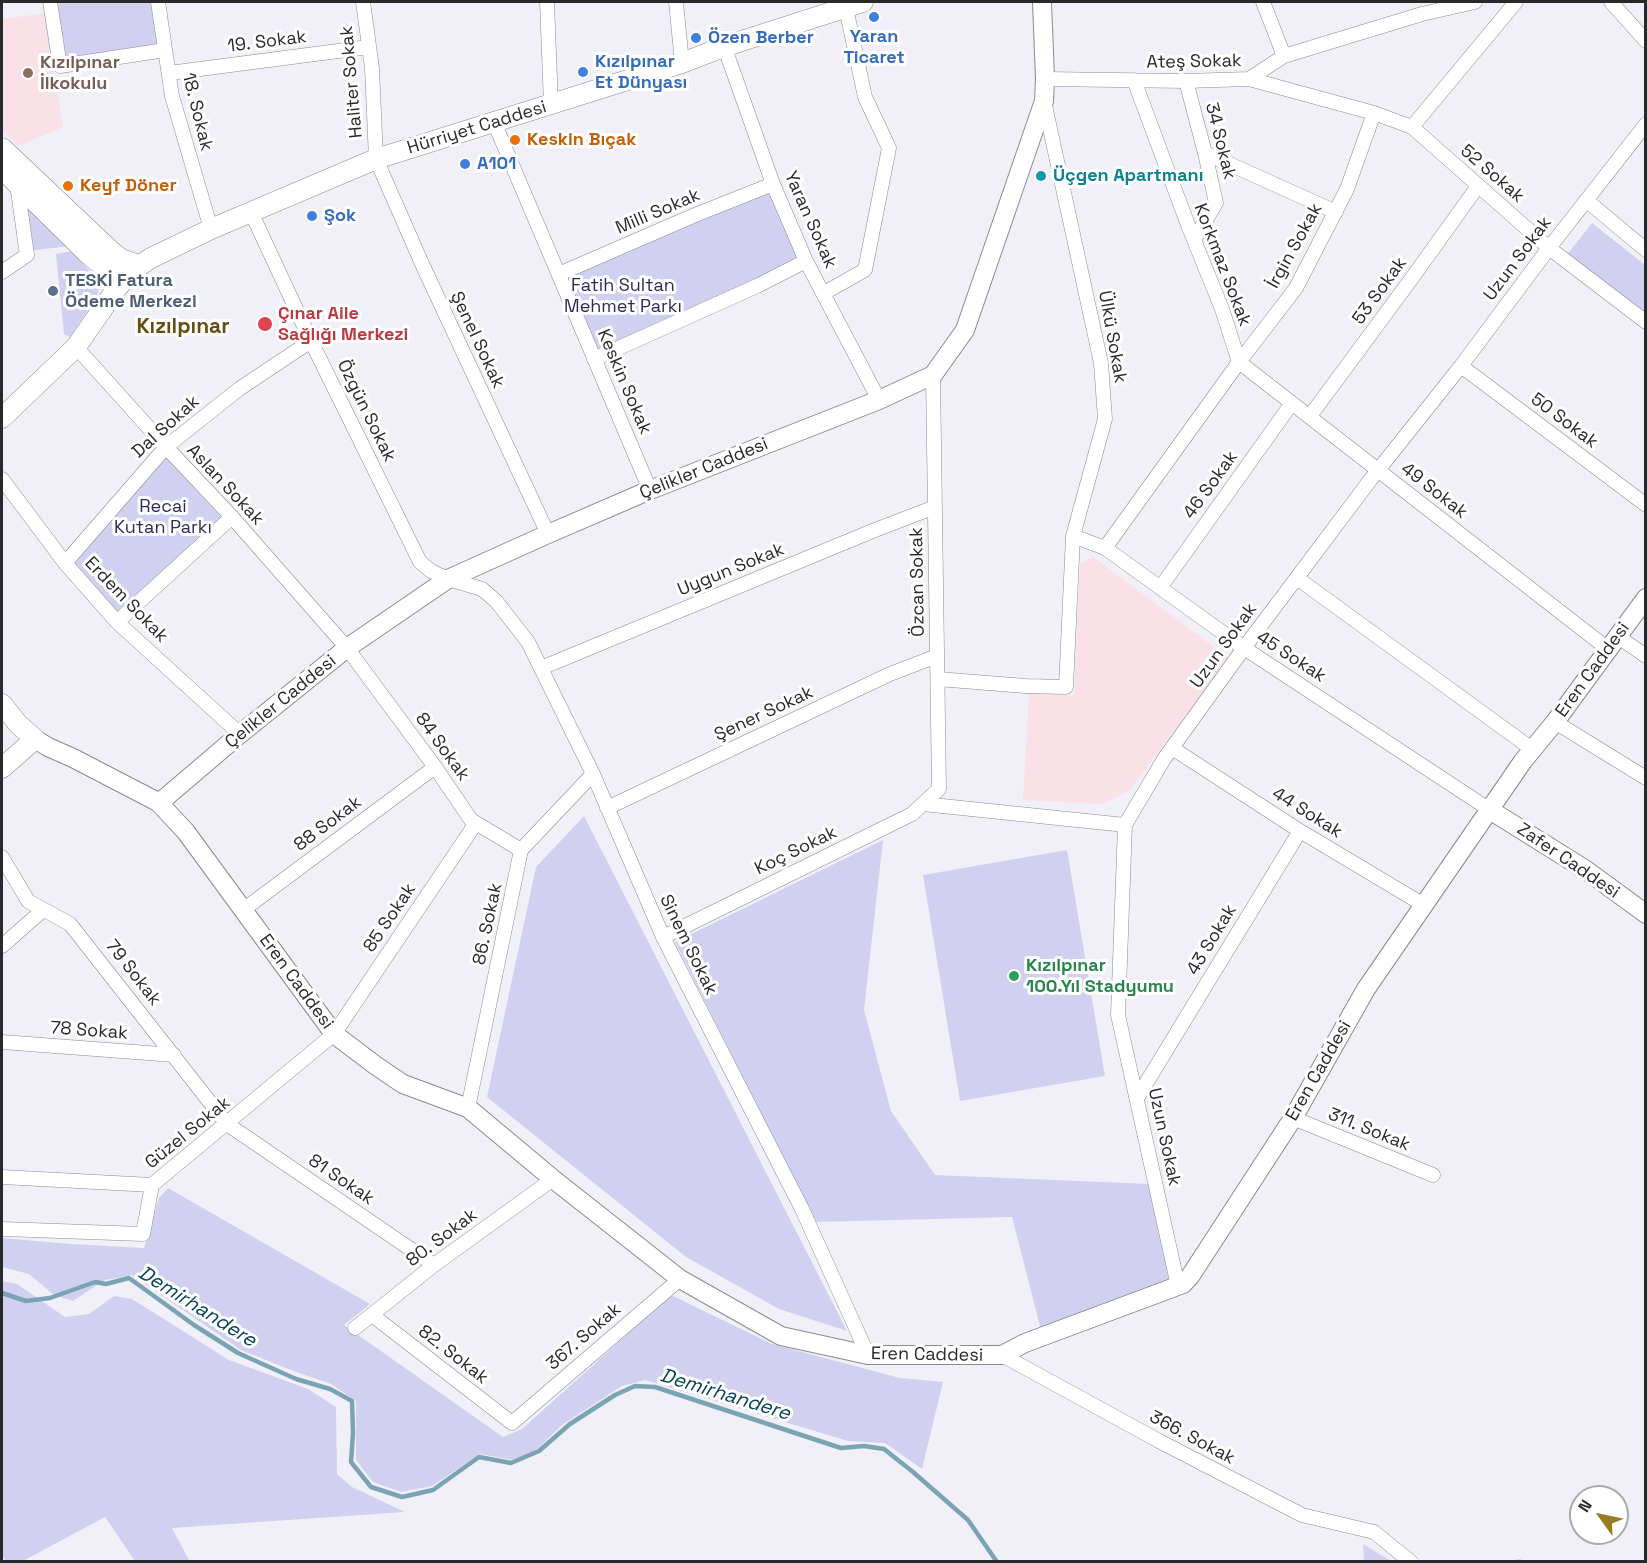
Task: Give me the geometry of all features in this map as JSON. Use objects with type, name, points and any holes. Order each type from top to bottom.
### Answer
[{"type":"main road","name":"Hürriyet Caddesi","points":[[117,289],[139,265],[211,229],[376,159],[682,63],[726,46],[855,5]]},
{"type":"main road","points":[[2,148],[111,251],[121,259],[139,265]]},
{"type":"main road","points":[[2,169],[86,252],[117,289],[76,346],[2,418]]},
{"type":"main road","name":"Eren Caddesi","points":[[2,704],[35,739]]},
{"type":"main road","points":[[2,768],[35,739]]},
{"type":"street","points":[[50,2],[60,66],[165,50]]},
{"type":"street","name":"18. Sokak","points":[[158,2],[172,96],[211,229]]},
{"type":"street","name":"Haliter Sokak","points":[[363,2],[372,68],[376,159]]},
{"type":"street","points":[[547,2],[551,105]]},
{"type":"street","points":[[676,2],[682,63]]},
{"type":"street","name":"Çelikler Caddesi","points":[[159,803],[347,648],[448,579],[650,490],[879,400],[933,375],[965,330],[1044,101],[1042,2]]},
{"type":"street","points":[[1263,2],[1284,56]]},
{"type":"street","points":[[1250,79],[1284,56],[1422,14],[1475,2]]},
{"type":"street","points":[[1374,113],[1412,128],[1516,2]]},
{"type":"street","points":[[1611,2],[1646,41]]},
{"type":"street","points":[[824,292],[865,270],[889,148],[865,97],[855,5]]},
{"type":"street","name":"Yaran Sokak","points":[[726,46],[773,184],[806,261],[879,400]]},
{"type":"street","name":"19. Sokak","points":[[168,73],[369,47]]},
{"type":"street","name":"Ateş Sokak","points":[[1045,79],[1186,81],[1250,79],[1374,113]]},
{"type":"street","name":"Korkmaz Sokak","points":[[1134,80],[1222,309],[1239,362]]},
{"type":"street","name":"34 Sokak","points":[[1186,81],[1216,203],[1194,240]]},
{"type":"street","name":"Ülkü Sokak","points":[[938,679],[1066,687],[1073,536],[1105,419],[1101,363],[1044,101]]},
{"type":"street","name":"İrgin Sokak","points":[[1105,548],[1239,362],[1296,288],[1347,189],[1374,113]]},
{"type":"street","name":"Keskin Sokak","points":[[494,122],[650,490]]},
{"type":"street","name":"Uzun Sokak","points":[[1178,1286],[1118,1015],[1125,825],[1164,759],[1244,648],[1378,470],[1461,366],[1646,124]]},
{"type":"street","name":"52 Sokak","points":[[1412,128],[1549,248],[1646,322]]},
{"type":"street","points":[[1205,153],[1336,212]]},
{"type":"street","name":"Şenel Sokak","points":[[376,159],[423,266],[548,534]]},
{"type":"street","points":[[2,272],[27,255],[17,184]]},
{"type":"street","name":"Milli Sokak","points":[[559,274],[773,184]]},
{"type":"street","name":"53 Sokak","points":[[1310,416],[1478,186]]},
{"type":"street","points":[[1586,200],[1646,250]]},
{"type":"street","name":"Özgün Sokak","points":[[251,212],[420,562],[431,571],[448,579]]},
{"type":"street","points":[[594,359],[757,286],[806,261]]},
{"type":"street","name":"Dal Sokak","points":[[65,563],[166,447],[239,389],[312,341]]},
{"type":"street","name":"Aslan Sokak","points":[[76,346],[232,517],[347,648]]},
{"type":"street","name":"49 Sokak","points":[[1239,362],[1378,470],[1612,643],[1646,656]]},
{"type":"street","name":"50 Sokak","points":[[1461,366],[1646,505]]},
{"type":"street","name":"Özcan Sokak","points":[[933,375],[939,789]]},
{"type":"street","name":"46 Sokak","points":[[1160,588],[1292,403]]},
{"type":"street","name":"Erdem Sokak","points":[[2,479],[65,563],[117,622],[240,734]]},
{"type":"street","name":"Uygun Sokak","points":[[540,668],[935,507]]},
{"type":"street","points":[[117,622],[232,517]]},
{"type":"street","name":"45 Sokak","points":[[1073,536],[1105,548],[1244,648],[1490,810]]},
{"type":"street","points":[[1297,578],[1532,749]]},
{"type":"street","name":"Sinem Sokak","points":[[448,579],[482,589],[496,601],[528,642],[593,774],[663,938],[802,1209],[868,1355]]},
{"type":"street","name":"Eren Caddesi","points":[[35,739],[159,803],[186,832],[334,1034],[403,1084],[468,1108],[553,1179],[680,1279],[780,1335],[868,1355],[1002,1355],[1025,1343],[1183,1284],[1191,1275],[1293,1118],[1366,989],[1532,749],[1555,722],[1646,598]]},
{"type":"street","name":"84 Sokak","points":[[347,648],[471,820],[521,850]]},
{"type":"street","name":"Şener Sokak","points":[[607,808],[890,674],[937,656]]},
{"type":"street","points":[[1555,722],[1646,778]]},
{"type":"street","name":"44 Sokak","points":[[1172,748],[1300,831],[1424,905]]},
{"type":"street","name":"88 Sokak","points":[[243,910],[435,767]]},
{"type":"street","points":[[521,850],[593,774]]},
{"type":"street","name":"Koç Sokak","points":[[663,938],[912,814],[939,789]]},
{"type":"street","points":[[923,804],[1125,825]]},
{"type":"street","name":"Zafer Caddesi","points":[[1490,810],[1586,870],[1646,914]]},
{"type":"street","name":"85 Sokak","points":[[334,1034],[476,823]]},
{"type":"street","name":"43 Sokak","points":[[1137,1098],[1300,831]]},
{"type":"street","name":"86. Sokak","points":[[468,1108],[521,850]]},
{"type":"street","name":"79 Sokak","points":[[2,857],[28,901],[70,924],[227,1125]]},
{"type":"street","points":[[2,946],[43,910]]},
{"type":"street","name":"Güzel Sokak","points":[[2,1177],[152,1185],[334,1034]]},
{"type":"street","name":"78 Sokak","points":[[2,1042],[174,1055]]},
{"type":"street","name":"311. Sokak","points":[[1293,1118],[1433,1175]]},
{"type":"street","name":"81 Sokak","points":[[227,1125],[434,1264]]},
{"type":"street","name":"80. Sokak","points":[[355,1328],[434,1264],[553,1179]]},
{"type":"street","points":[[2,1229],[143,1234],[152,1185]]},
{"type":"street","name":"367. Sokak","points":[[512,1423],[680,1279]]},
{"type":"street","name":"82. Sokak","points":[[372,1315],[512,1423]]},
{"type":"street","name":"366. Sokak","points":[[1002,1355],[1159,1441],[1302,1515],[1374,1532],[1410,1562]]},
{"type":"shaded area","name":"Kızılpınar İlkokulu","points":[[46,13],[63,127],[18,146],[2,129],[2,19]]},
{"type":"shaded area","points":[[1093,557],[1229,658],[1129,791],[1102,804],[1023,800],[1029,693],[1074,695],[1080,564]]},
{"type":"green space","points":[[50,2],[158,2],[165,50],[60,66]]},
{"type":"green space","name":"Fatih Sultan Mehmet Parkı","points":[[770,189],[799,261],[594,355],[562,278]]},
{"type":"green space","points":[[18,192],[69,246],[28,251]]},
{"type":"green space","points":[[1592,223],[1645,265],[1645,319],[1566,256]]},
{"type":"green space","points":[[72,251],[99,284],[97,297],[70,337],[64,334],[56,254]]},
{"type":"green space","name":"Recai Kutan Parkı","points":[[166,458],[223,519],[115,613],[70,563],[151,468]]},
{"type":"green space","points":[[584,816],[847,1331],[779,1309],[686,1257],[487,1097],[536,867]]},
{"type":"green space","points":[[883,840],[864,1010],[891,1111],[935,1175],[1151,1184],[1169,1281],[1041,1330],[1012,1217],[816,1222],[675,942]]},
{"type":"green space","name":"Kızılpınar 100.Yıl Stadyumu","points":[[1067,850],[1105,1076],[960,1101],[923,875]]},
{"type":"green space","points":[[168,1188],[370,1304],[344,1325],[503,1437],[522,1429],[671,1295],[772,1344],[900,1378],[943,1382],[922,1469],[885,1443],[848,1441],[645,1380],[622,1386],[562,1425],[534,1452],[513,1460],[480,1454],[432,1486],[401,1492],[373,1482],[356,1460],[356,1401],[331,1384],[241,1350],[132,1275],[105,1280],[73,1301],[54,1295],[29,1274],[2,1267],[2,1238],[144,1248],[159,1198]]},
{"type":"green space","points":[[2,1281],[17,1284],[65,1317],[89,1314],[114,1296],[132,1299],[229,1360],[308,1389],[336,1407],[337,1474],[352,1487],[405,1512],[172,1528],[190,1562],[135,1561],[105,1517],[23,1561],[6,1561],[2,1556]]},
{"type":"green space","points":[[1363,1544],[1391,1561],[1364,1561]]},
{"type":"waterway","name":"Demirhandere","points":[[2,1293],[26,1301],[50,1298],[95,1282],[106,1284],[129,1278],[194,1325],[238,1353],[296,1379],[330,1389],[352,1401],[351,1462],[371,1487],[402,1497],[433,1490],[479,1457],[511,1463],[539,1451],[570,1424],[615,1395],[635,1386],[655,1387],[841,1448],[864,1446],[884,1449],[968,1520],[997,1562]]},
{"type":"waterway","name":"Demirhandere","points":[[1516,1562],[1521,1562]]},
{"type":"place","name":"Yaran Ticaret","points":[[874,17]]},
{"type":"place","name":"Özen Berber","points":[[696,38]]},
{"type":"place","name":"Kızılpınar Et Dünyası","points":[[583,72]]},
{"type":"place","name":"Kızılpınar İlkokulu","points":[[28,73]]},
{"type":"place","name":"Keskin Bıçak","points":[[515,140]]},
{"type":"place","name":"A101","points":[[465,164]]},
{"type":"place","name":"Üçgen Apartmanı","points":[[1041,176]]},
{"type":"place","name":"Keyf Döner","points":[[68,186]]},
{"type":"place","name":"Şok","points":[[312,216]]},
{"type":"place","name":"TESKİ Fatura Ödeme Merkezi","points":[[53,291]]},
{"type":"place","name":"Çınar Aile Sağlığı Merkezi","points":[[265,324]]},
{"type":"place","name":"Kızılpınar 100.Yıl Stadyumu","points":[[1014,976]]},
{"type":"district","name":"Kızılpınar","points":[[183,327]]}]
